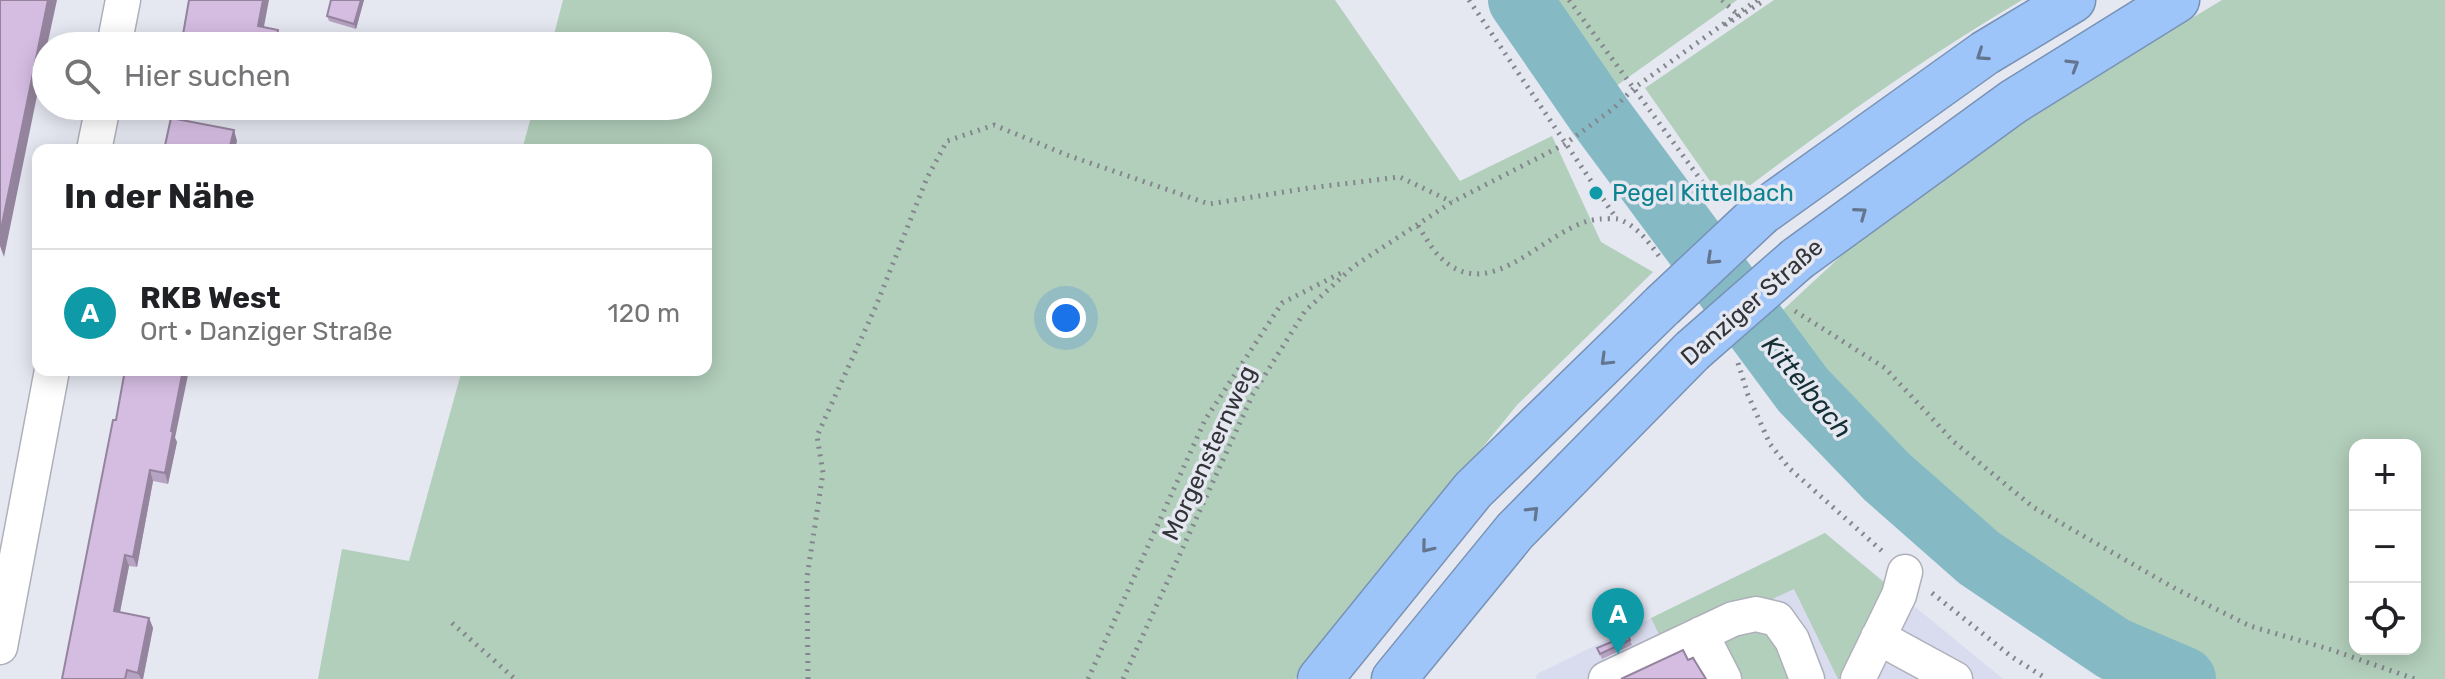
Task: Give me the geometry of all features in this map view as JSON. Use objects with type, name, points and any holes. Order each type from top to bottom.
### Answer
[{"type":"highway","points":[[1320,679],[1473,490],[1761,213],[1985,53],[2073,0]]},
{"type":"highway","name":"Danziger Straße","points":[[1394,679],[1515,531],[1692,351],[1797,259],[2013,102],[2177,0]]},
{"type":"street","points":[[117,32],[123,0]]},
{"type":"street","points":[[95,144],[100,120]]},
{"type":"street","points":[[0,647],[51,376]]},
{"type":"street","points":[[1858,679],[1899,595],[1905,572]]},
{"type":"street","points":[[1606,679],[1733,619],[1756,614],[1777,619],[1792,640],[1807,679]]},
{"type":"street","points":[[1701,634],[1724,679]]},
{"type":"street","points":[[1878,637],[1955,679]]},
{"type":"path","points":[[1469,0],[1617,219],[1644,236],[1663,261]]},
{"type":"path","points":[[1569,0],[1634,88]]},
{"type":"path","points":[[1722,0],[1736,13]]},
{"type":"path","points":[[1679,55],[1757,0]]},
{"type":"path","points":[[1679,55],[1765,0]]},
{"type":"path","name":"Morgensternweg","points":[[1123,679],[1253,394],[1305,311],[1354,266],[1452,202],[1565,144],[1679,55]]},
{"type":"path","points":[[808,679],[807,577],[823,473],[817,436],[876,306],[927,178],[947,141],[994,125],[1131,179],[1209,204],[1400,177],[1452,202]]},
{"type":"path","points":[[1417,226],[1439,256],[1449,264],[1484,273],[1509,266],[1586,220],[1617,219]]},
{"type":"path","points":[[1088,679],[1205,420],[1282,303],[1354,266]]},
{"type":"path","points":[[1736,359],[1770,444],[1789,468],[1905,572],[2012,657],[2047,679]]},
{"type":"path","points":[[1885,368],[1954,442],[2033,507],[2176,589],[2250,626],[2415,679]]},
{"type":"path","points":[[452,623],[515,679]]},
{"type":"shaded area","points":[[1825,533],[2003,679],[1536,679],[1537,674]]},
{"type":"green space","points":[[563,0],[1335,0],[1460,181],[1552,136],[1601,242],[1653,272],[1517,405],[1295,679],[318,679],[342,549],[409,561],[460,376],[712,376],[712,144],[524,144],[530,120],[712,120],[712,32],[555,32]]},
{"type":"green space","points":[[1535,0],[1737,0],[1602,96]]},
{"type":"green space","points":[[1774,0],[2022,0],[1871,98],[1726,204],[1645,88]]},
{"type":"green space","points":[[2222,0],[2445,0],[2445,679],[2208,679],[2117,641],[1985,550],[1897,471],[1816,385],[1770,322],[1856,242],[2031,115]]},
{"type":"green space","points":[[1825,533],[1886,584],[1847,679],[1838,679],[1794,589],[1666,649],[1651,618]]},
{"type":"green space","points":[[1773,630],[1798,679],[1733,679],[1714,640],[1724,633]]},
{"type":"building","points":[[0,0],[48,0],[41,32],[32,32],[32,78],[0,234]]},
{"type":"building","points":[[189,0],[263,0],[258,26],[278,30],[278,32],[183,32]]},
{"type":"building","points":[[331,0],[361,0],[354,24],[327,16]]},
{"type":"building","points":[[171,120],[234,130],[230,144],[165,144]]},
{"type":"building","points":[[124,376],[182,376],[165,473],[150,470],[133,557],[125,555],[114,611],[149,618],[138,673],[127,670],[125,679],[62,679],[113,420],[116,420]]},
{"type":"building","points":[[1628,635],[1630,640],[1600,654],[1597,648]]},
{"type":"building","points":[[1683,650],[1688,660],[1693,658],[1706,679],[1621,679]]},
{"type":"waterway","name":"Kittelbach","points":[[1520,0],[1600,116],[1803,390],[1887,477],[1979,558],[2114,649],[2184,679]]},
{"type":"place","name":"Pegel Kittelbach","points":[[1596,193]]},
{"type":"place","name":"RKB West","points":[[1618,654]]}]
